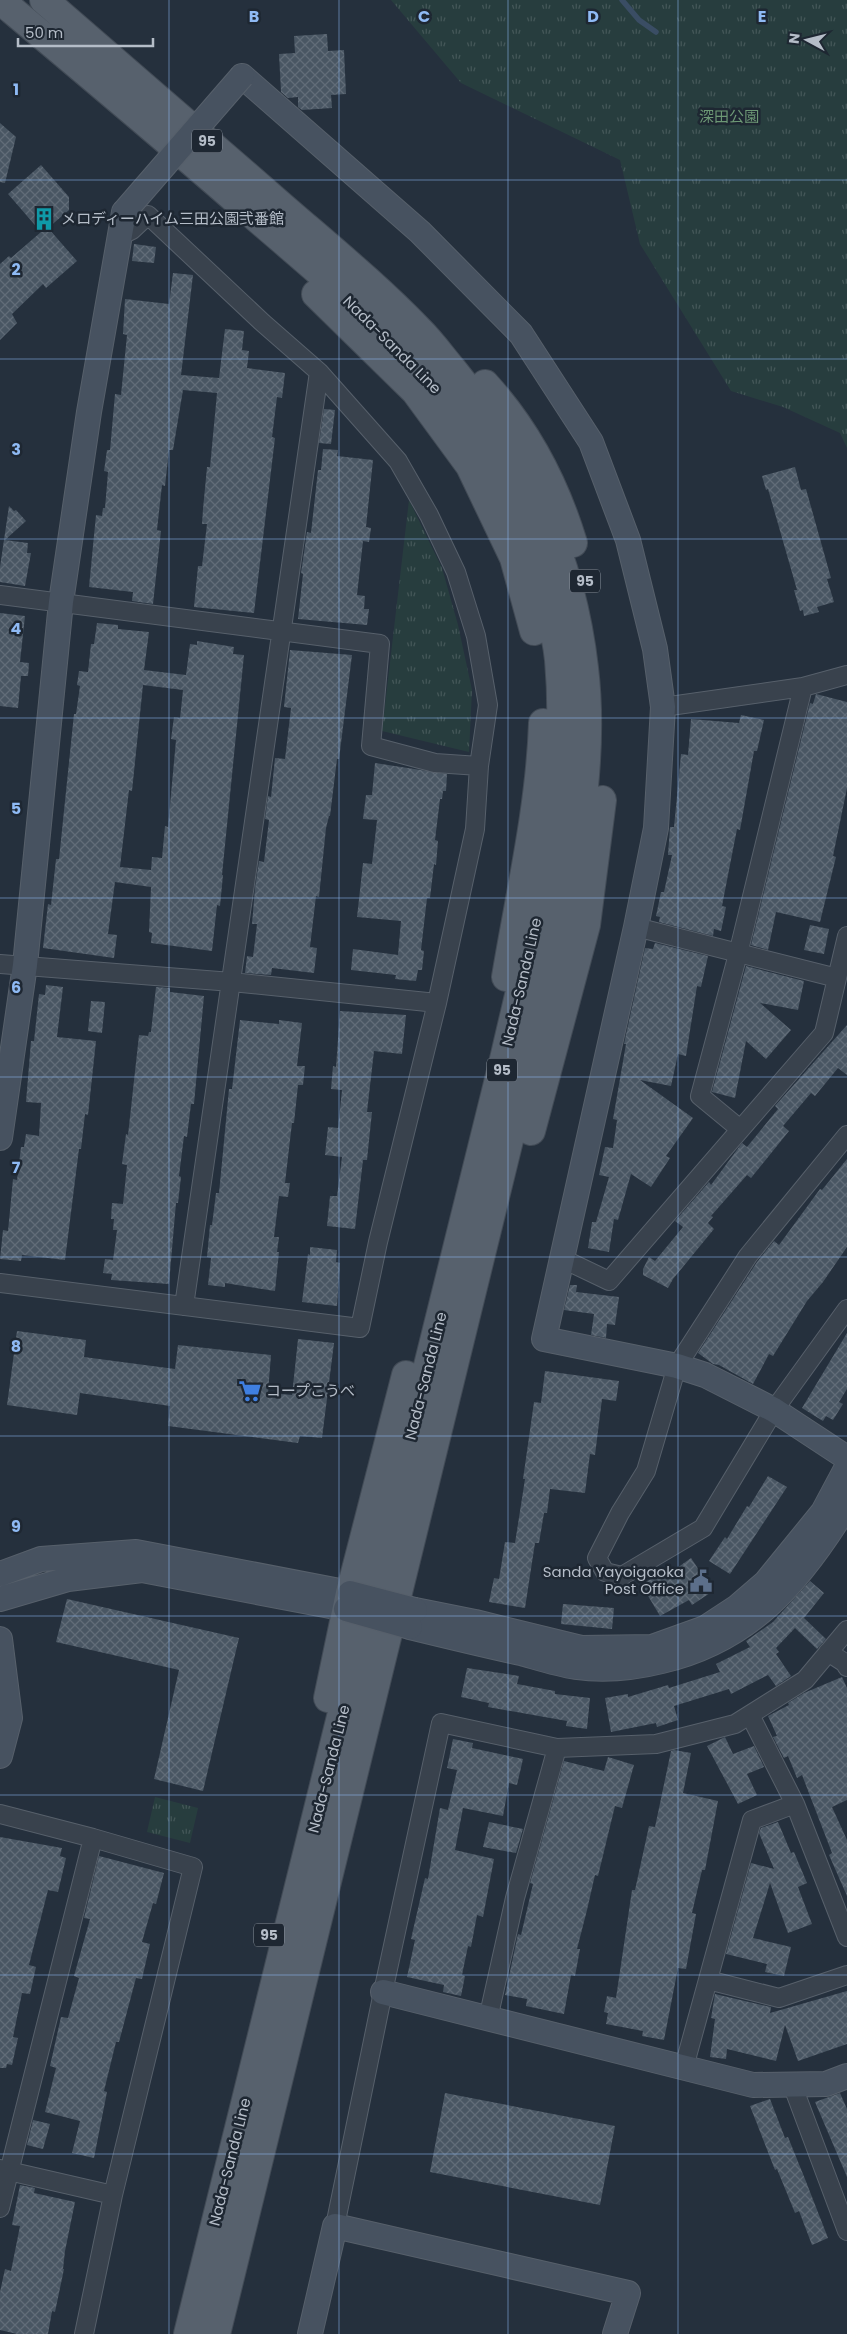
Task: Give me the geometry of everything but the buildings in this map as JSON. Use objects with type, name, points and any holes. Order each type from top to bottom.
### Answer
[{"type":"main road","name":"Nada-Sanda Line","points":[[0,0],[196,166],[386,334],[433,382],[473,436],[512,503],[542,581],[558,656],[562,713],[559,785],[547,873],[505,1055],[188,2334]]},
{"type":"main road","name":"Nada-Sanda Line","points":[[44,0],[370,282],[422,332],[476,398],[521,466],[555,541],[575,612],[584,668],[588,724],[584,793],[564,916],[216,2334]]},
{"type":"main road","name":"95","points":[[69,0],[257,160],[408,297],[489,388],[524,432],[554,487],[591,600],[602,662],[606,710],[604,784],[586,925],[535,1115],[317,1999],[291,2094],[239,2241]]},
{"type":"main road","name":"95","points":[[0,25],[266,246],[386,334]]},
{"type":"main road","name":"95","points":[[257,160],[370,282]]},
{"type":"main road","name":"95","points":[[266,246],[415,391],[470,466],[514,558],[530,610],[539,656],[544,705],[542,752],[534,818],[501,1010]]},
{"type":"main road","name":"95","points":[[205,2263],[223,2143],[246,2032],[330,1688],[348,1601],[443,1226],[501,1010],[547,873]]},
{"type":"main road","name":"95","points":[[535,1115],[555,1006],[564,916]]},
{"type":"street","points":[[0,1138],[25,965],[61,602],[90,412],[124,212],[242,76],[420,232],[521,334],[591,442],[628,540],[655,649],[663,707],[656,828],[636,927],[544,1339],[677,1366],[705,1375],[774,1410],[847,1458]]},
{"type":"street","points":[[0,1284],[360,1328],[383,1224],[438,1003],[475,829],[479,766],[488,705],[476,636],[456,572],[429,515],[398,461],[319,372],[263,323],[148,214],[132,230],[120,236]]},
{"type":"street","points":[[184,1306],[319,372]]},
{"type":"street","points":[[0,595],[380,644],[371,746],[435,763],[479,766]]},
{"type":"street","points":[[663,707],[803,687],[847,675]]},
{"type":"street","points":[[740,1129],[700,1096],[738,954],[803,687]]},
{"type":"street","points":[[636,927],[837,978]]},
{"type":"street","points":[[561,1258],[609,1281],[824,1033],[847,936]]},
{"type":"street","points":[[0,964],[232,982],[438,1003]]},
{"type":"street","points":[[847,1135],[748,1256],[677,1366],[646,1471],[620,1513],[598,1558],[605,1572],[622,1576],[703,1528],[774,1410],[847,1309]]},
{"type":"street","points":[[412,1618],[475,1622],[581,1648],[652,1646],[705,1628],[737,1607],[766,1582],[823,1512],[847,1467]]},
{"type":"street","points":[[0,1574],[41,1559],[136,1552],[348,1601],[577,1667],[632,1668],[688,1655],[724,1638],[757,1617],[792,1582],[825,1542],[847,1505]]},
{"type":"street","points":[[0,1599],[68,1578],[142,1570],[348,1601]]},
{"type":"street","points":[[310,2334],[335,2226],[382,1992],[441,1723],[557,1748],[656,1744],[735,1724],[805,1680],[847,1630]]},
{"type":"street","points":[[0,1640],[10,1718],[0,1756]]},
{"type":"street","points":[[828,1652],[846,1663],[847,1667]]},
{"type":"street","points":[[750,1715],[795,1804],[847,1937]]},
{"type":"street","points":[[488,2019],[515,1898],[557,1748]]},
{"type":"street","points":[[684,2067],[752,1820],[795,1804]]},
{"type":"street","points":[[0,1814],[193,1867],[113,2195],[84,2334]]},
{"type":"street","points":[[0,2208],[5,2170],[93,1838]]},
{"type":"street","points":[[708,1980],[779,1998],[847,1975]]},
{"type":"street","points":[[382,1992],[753,2084],[826,2084],[847,2076]]},
{"type":"street","points":[[792,2084],[847,2231]]},
{"type":"street","points":[[5,2170],[113,2195]]},
{"type":"street","points":[[335,2226],[628,2293],[615,2334]]},
{"type":"green space","name":"深田公園","points":[[391,0],[847,0],[847,448],[840,433],[783,407],[731,391],[640,244],[620,160],[461,83]]},
{"type":"green space","points":[[409,500],[442,568],[458,625],[472,690],[469,752],[382,731]]},
{"type":"green space","points":[[155,1797],[198,1808],[190,1843],[147,1832]]},
{"type":"waterway","points":[[622,0],[639,20],[656,32]]},
{"type":"place","name":"メロディーハイム三田公園弐番館","points":[[44,219]]},
{"type":"place","name":"コープこうべ","points":[[250,1391]]},
{"type":"place","name":"Sanda Yayoigaoka Post Office","points":[[701,1581]]}]
